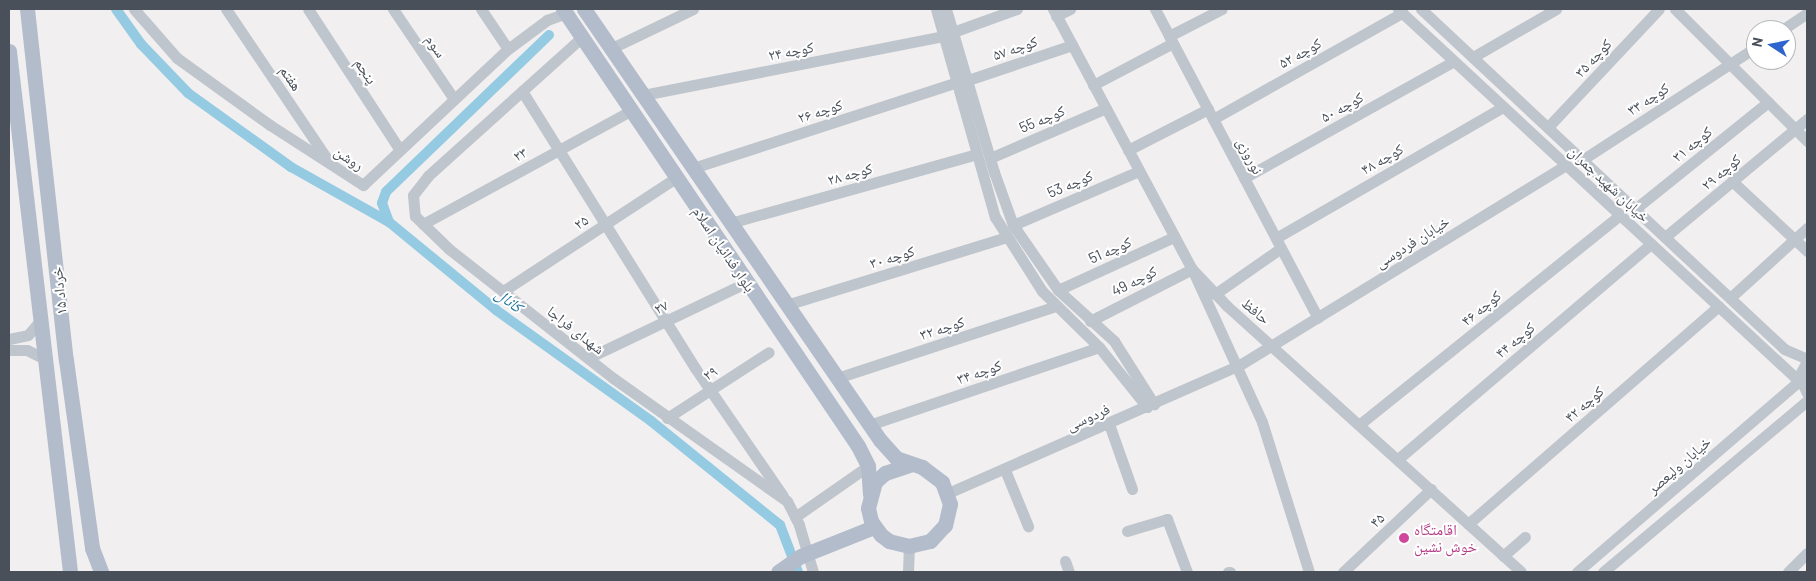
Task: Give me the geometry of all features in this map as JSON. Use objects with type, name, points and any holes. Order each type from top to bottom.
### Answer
[{"type":"main road","name":"۱۵ خرداد","points":[[27,9],[66,360],[92,548],[97,570]]},
{"type":"main road","name":"بلوار فدائیان اسلام","points":[[584,9],[869,425],[896,458],[910,464]]},
{"type":"main road","name":"بلوار فدائیان اسلام","points":[[567,10],[581,38],[747,282],[868,466],[870,494]]},
{"type":"main road","name":"۱۵ خرداد","points":[[9,51],[43,358],[71,572]]},
{"type":"main road","points":[[18,137],[41,133]]},
{"type":"main road","points":[[910,464],[933,473],[948,493],[950,504],[945,525],[930,541],[909,546],[889,541],[874,527],[868,508],[870,494],[885,473],[910,464]]},
{"type":"main road","points":[[778,572],[803,555],[874,527]]},
{"type":"street","name":"هفتم","points":[[226,9],[330,163]]},
{"type":"street","name":"پنجم","points":[[308,9],[400,150]]},
{"type":"street","name":"سوم","points":[[393,9],[454,99]]},
{"type":"street","points":[[481,9],[508,49]]},
{"type":"street","points":[[612,48],[693,9]]},
{"type":"street","points":[[936,9],[948,34],[962,81],[1013,225],[1058,290],[1118,347],[1150,406]]},
{"type":"street","points":[[946,9],[948,34]]},
{"type":"street","name":"کوچه ۲۴","points":[[643,94],[948,34],[1017,9]]},
{"type":"street","points":[[1055,12],[1070,9]]},
{"type":"street","name":"نوروزی","points":[[1155,9],[1318,318]]},
{"type":"street","points":[[1093,85],[1222,9]]},
{"type":"street","name":"خیابان شهید چمران","points":[[1421,9],[1784,349],[1807,360]]},
{"type":"street","points":[[1473,57],[1556,9]]},
{"type":"street","name":"کوچه ۳۵","points":[[1548,127],[1659,9]]},
{"type":"street","points":[[1675,9],[1807,141]]},
{"type":"street","name":"روشن","points":[[138,10],[178,58],[270,125],[363,184],[508,49],[548,20],[567,10]]},
{"type":"street","name":"خیابان شهید چمران","points":[[1400,11],[1719,306],[1799,381],[1807,392]]},
{"type":"street","name":"کوچه ۵۲","points":[[1128,150],[1210,114],[1400,11]]},
{"type":"street","name":"حافظ","points":[[1055,12],[1192,269],[1215,294],[1274,345],[1521,572]]},
{"type":"street","points":[[1796,21],[1807,14]]},
{"type":"street","name":"شهدای فراجا","points":[[581,38],[428,176],[413,195],[415,216],[449,249],[588,358],[667,418],[787,501],[795,517],[803,555],[813,572]]},
{"type":"street","name":"کوچه ۵۷","points":[[962,81],[1072,45]]},
{"type":"street","name":"کوچه ۳۳","points":[[1582,160],[1746,53]]},
{"type":"street","name":"کوچه ۵۰","points":[[1244,178],[1454,61]]},
{"type":"street","points":[[962,81],[977,154],[995,216],[1007,237],[1042,291],[1099,347],[1150,406]]},
{"type":"street","name":"کوچه ۲۶","points":[[693,168],[962,81]]},
{"type":"street","points":[[522,91],[665,322],[787,501]]},
{"type":"street","name":"کوچه ۳۱","points":[[1635,209],[1768,102]]},
{"type":"street","name":"کوچه ۴۸","points":[[1215,294],[1278,243],[1504,107]]},
{"type":"street","name":"کوچه 55","points":[[990,158],[1106,108]]},
{"type":"street","name":"۲۳","points":[[423,224],[630,111]]},
{"type":"street","name":"کوچه ۲۹","points":[[1665,237],[1807,119]]},
{"type":"street","name":"کوچه ۲۸","points":[[730,223],[977,154]]},
{"type":"street","name":"خیابان فردوسی","points":[[1238,366],[1566,165]]},
{"type":"street","name":"کوچه 53","points":[[1013,225],[1139,171]]},
{"type":"street","name":"۲۵","points":[[503,291],[676,178]]},
{"type":"street","points":[[1732,181],[1807,251]]},
{"type":"street","name":"کوچه ۴۶","points":[[1360,424],[1620,215]]},
{"type":"street","points":[[1730,298],[1807,228]]},
{"type":"street","name":"کوچه ۳۰","points":[[786,305],[1007,237]]},
{"type":"street","name":"کوچه 51","points":[[1058,290],[1174,237]]},
{"type":"street","name":"کوچه ۴۴","points":[[1398,459],[1651,244]]},
{"type":"street","points":[[1192,269],[1262,422],[1309,571]]},
{"type":"street","name":"کوچه 49","points":[[1090,320],[1192,269]]},
{"type":"street","name":"۲۷","points":[[588,358],[747,282]]},
{"type":"street","name":"کوچه ۳۲","points":[[837,378],[1056,306]]},
{"type":"street","name":"کوچه ۴۲","points":[[1468,524],[1719,306]]},
{"type":"street","points":[[9,339],[28,335],[39,322]]},
{"type":"street","name":"کوچه ۳۴","points":[[869,425],[1099,347]]},
{"type":"street","points":[[9,350],[27,350],[43,358]]},
{"type":"street","name":"۲۹","points":[[667,418],[769,352]]},
{"type":"street","points":[[1799,381],[1800,370],[1807,360]]},
{"type":"street","name":"فردوسی","points":[[948,493],[1005,470],[1238,366]]},
{"type":"street","name":"خیابان ولیعصر","points":[[1577,572],[1799,381]]},
{"type":"street","points":[[1603,572],[1807,401]]},
{"type":"street","points":[[1109,424],[1132,489]]},
{"type":"street","points":[[795,517],[868,466]]},
{"type":"street","points":[[1005,470],[1028,526]]},
{"type":"street","name":"۴۵","points":[[1343,572],[1431,489]]},
{"type":"street","points":[[1127,531],[1167,518],[1187,572]]},
{"type":"street","points":[[1503,556],[1526,537]]},
{"type":"street","points":[[908,572],[909,546]]},
{"type":"street","points":[[1788,572],[1807,553]]},
{"type":"street","points":[[1065,561],[1069,572]]},
{"type":"street","points":[[1352,564],[1361,572]]},
{"type":"waterway","points":[[116,9],[141,44],[188,93],[291,167],[389,222]]},
{"type":"waterway","name":"کانال","points":[[549,35],[386,192],[382,203],[389,222],[496,310],[651,421],[780,525],[798,572]]},
{"type":"place","name":"اقامتگاه خوش نشین","points":[[1404,538]]}]
